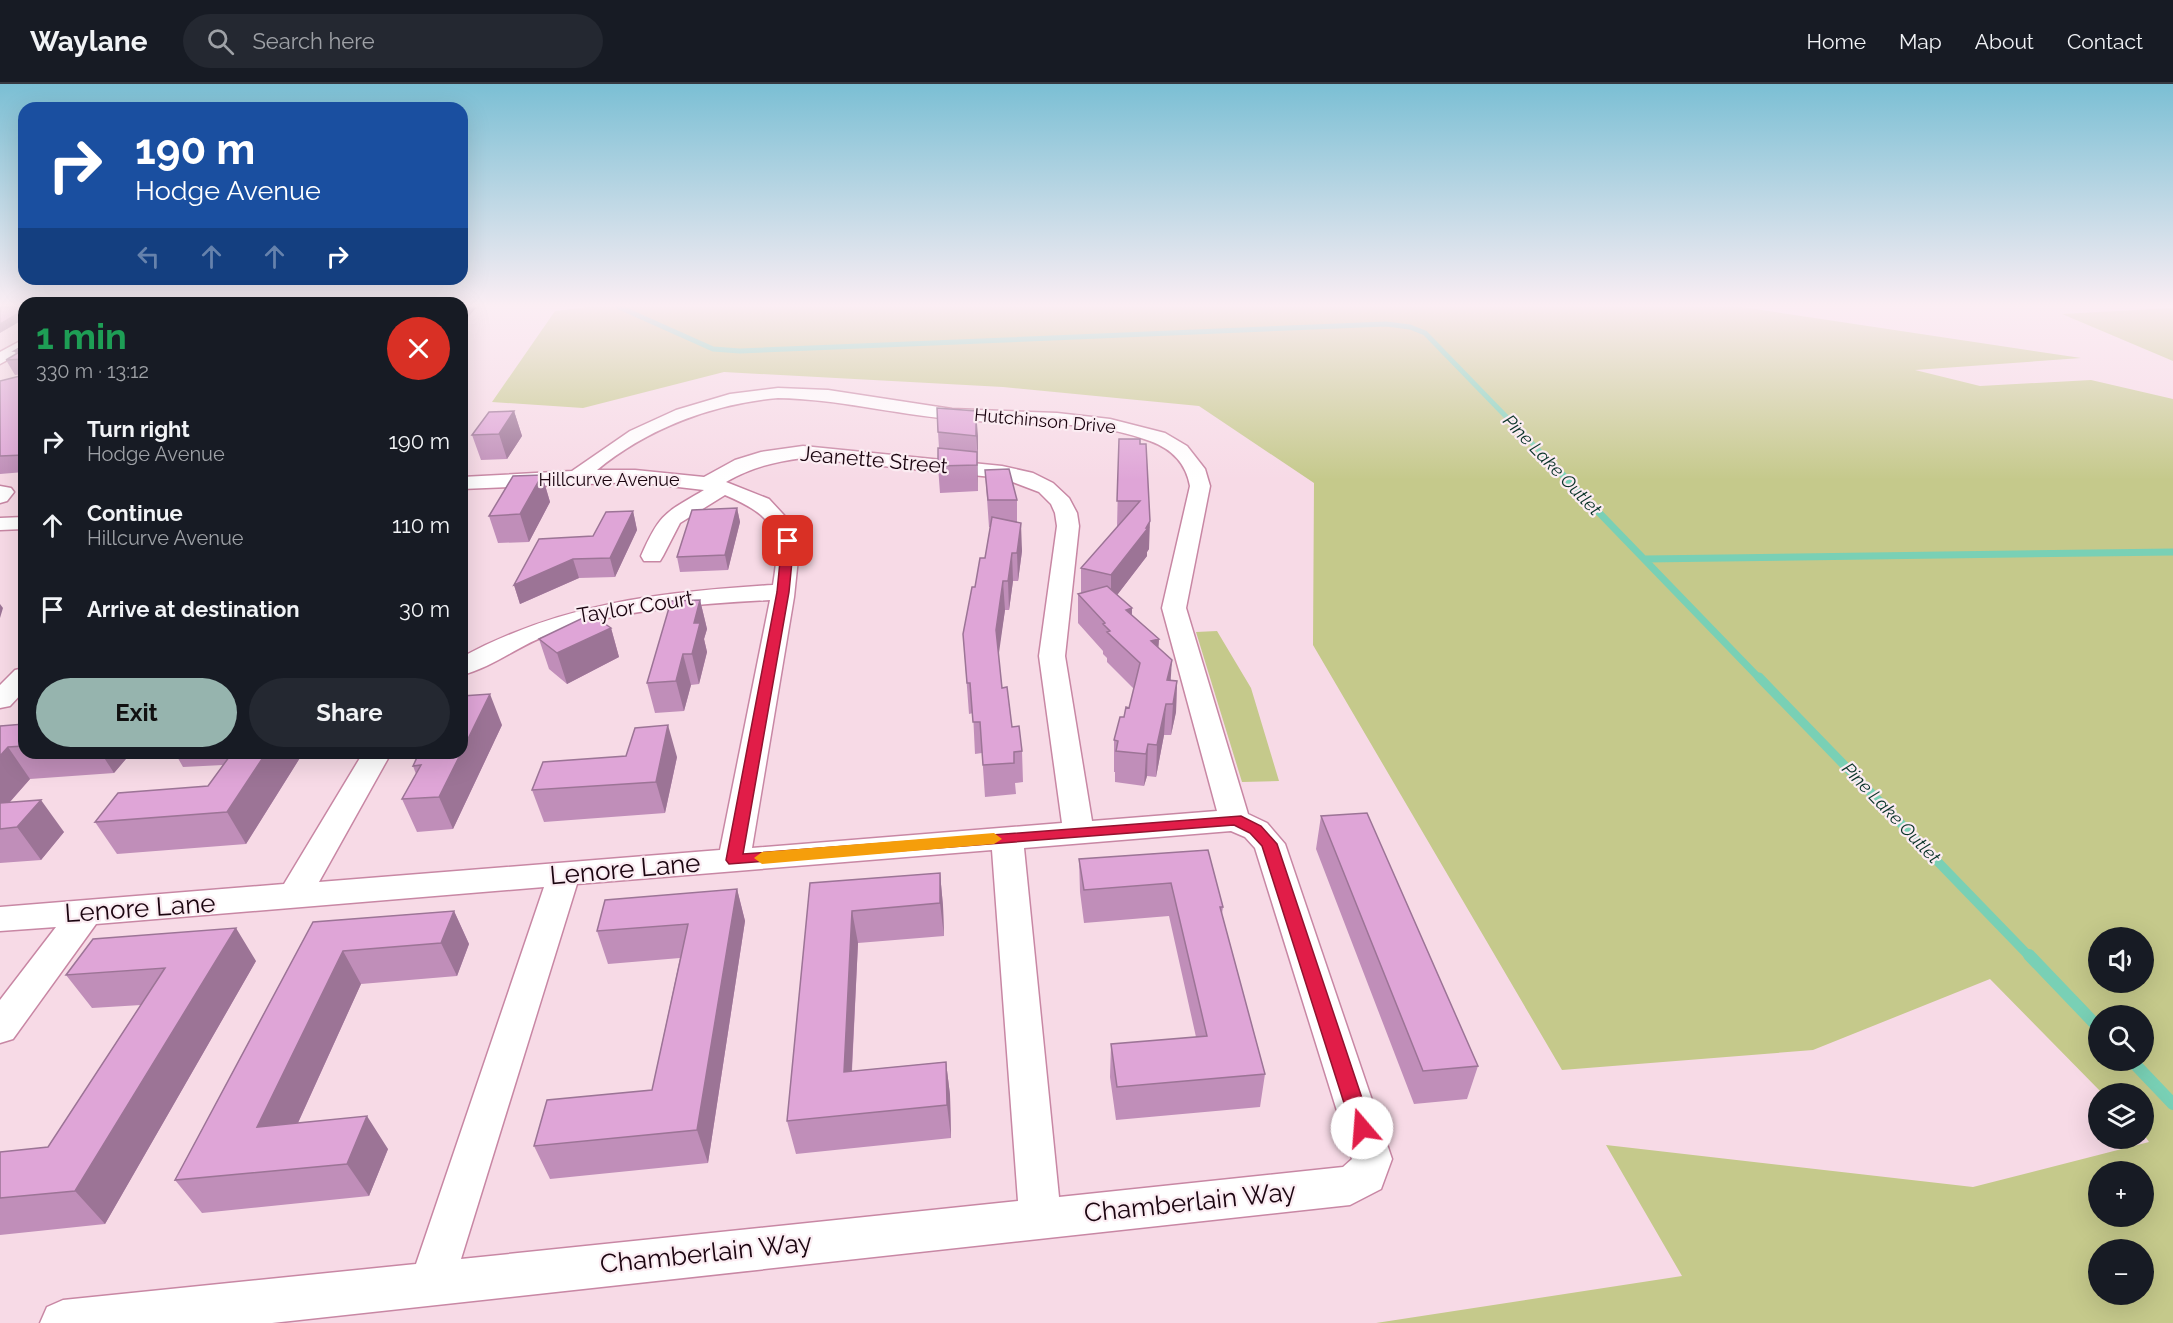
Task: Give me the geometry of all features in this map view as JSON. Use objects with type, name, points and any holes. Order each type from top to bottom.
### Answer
[{"type":"street","name":"Hutchinson Drive","points":[[575,478],[617,446],[674,418],[721,401],[769,393],[809,393],[951,414],[1111,425],[1158,437],[1185,454],[1193,462],[1198,475],[1200,486],[1174,608],[1236,820]]},
{"type":"street","name":"Jeanette Street","points":[[652,556],[664,528],[672,518],[742,464],[761,458],[803,452],[1002,472],[1032,479],[1054,491],[1065,510],[1068,526],[1052,656],[1079,833]]},
{"type":"street","name":"Hillcurve Avenue","points":[[468,483],[643,476],[716,485],[758,501],[782,524],[788,541],[783,592],[734,860]]},
{"type":"street","points":[[0,492],[4,492],[0,497]]},
{"type":"street","points":[[0,524],[18,523]]},
{"type":"street","name":"Taylor Court","points":[[468,664],[532,630],[589,613],[687,597],[783,592]]},
{"type":"street","points":[[0,700],[18,682]]},
{"type":"street","points":[[294,896],[374,759]]},
{"type":"street","name":"Lenore Lane","points":[[0,919],[1236,820]]},
{"type":"street","name":"Chamberlain Way","points":[[63,1323],[1040,1217],[1350,1186],[1366,1176],[1372,1159],[1269,844],[1256,830],[1236,820]]},
{"type":"street","points":[[1007,838],[1040,1217]]},
{"type":"street","points":[[432,1282],[564,874]]},
{"type":"street","points":[[0,1028],[86,912]]},
{"type":"green space","points":[[518,365],[1987,365],[1915,370],[1980,386],[2091,380],[2173,399],[2173,1323],[1376,1323],[1682,1276],[1606,1145],[1973,1187],[2122,1149],[2154,1149],[2154,1083],[2092,1083],[1990,979],[1813,1050],[1562,1070],[1313,645],[1314,483],[1199,406],[1003,387],[724,372],[583,408],[492,402]]},
{"type":"green space","points":[[1217,631],[1251,688],[1279,781],[1242,782],[1196,632]]},
{"type":"building","points":[[18,376],[18,455],[0,456],[0,381]]},
{"type":"building","points":[[937,408],[976,411],[976,436],[938,432]]},
{"type":"building","points":[[514,411],[499,434],[472,435],[489,412]]},
{"type":"building","points":[[1119,439],[1140,439],[1140,444],[1146,444],[1150,521],[1146,528],[1148,528],[1111,575],[1081,568],[1140,501],[1117,501]]},
{"type":"building","points":[[938,448],[977,452],[977,465],[938,466]]},
{"type":"building","points":[[1009,469],[1017,500],[988,500],[985,470]]},
{"type":"building","points":[[542,475],[520,514],[489,516],[513,476]]},
{"type":"building","points":[[737,508],[725,555],[677,557],[692,510]]},
{"type":"building","points":[[633,511],[610,558],[573,559],[514,585],[539,539],[593,536],[606,512]]},
{"type":"building","points":[[992,517],[1021,523],[1017,553],[1012,553],[1008,581],[1003,581],[996,630],[1002,688],[1007,687],[1012,727],[1019,726],[1022,751],[1014,752],[1014,763],[983,765],[980,722],[973,722],[963,634],[980,558],[985,558]]},
{"type":"building","points":[[1107,586],[1132,608],[1126,610],[1159,639],[1151,641],[1172,660],[1167,680],[1177,681],[1173,704],[1166,704],[1157,745],[1148,744],[1146,754],[1116,751],[1118,741],[1114,740],[1120,717],[1124,717],[1126,707],[1129,708],[1140,663],[1107,632],[1110,631],[1103,624],[1105,623],[1078,594]]},
{"type":"building","points":[[700,600],[694,623],[700,623],[692,654],[683,654],[676,681],[647,683],[671,601]]},
{"type":"building","points":[[591,614],[611,628],[557,653],[539,639]]},
{"type":"building","points":[[490,694],[468,739],[468,696]]},
{"type":"building","points":[[18,724],[18,746],[8,747],[0,756],[0,726]]},
{"type":"building","points":[[668,725],[656,782],[532,790],[543,762],[626,756],[635,728]]},
{"type":"building","points":[[228,759],[262,759],[227,812],[95,822],[118,793],[208,786]]},
{"type":"building","points":[[416,759],[458,759],[439,797],[402,799],[421,765],[413,766]]},
{"type":"building","points":[[41,800],[17,827],[0,829],[0,803]]},
{"type":"building","points":[[1367,813],[1478,1066],[1423,1071],[1321,816]]},
{"type":"building","points":[[1208,850],[1223,907],[1220,907],[1265,1074],[1117,1087],[1111,1044],[1207,1036],[1171,883],[1084,890],[1079,859]]},
{"type":"building","points":[[940,873],[940,903],[852,911],[844,1072],[946,1062],[947,1105],[787,1121],[810,883]]},
{"type":"building","points":[[737,889],[697,1130],[534,1146],[547,1100],[652,1090],[688,924],[597,931],[605,900]]},
{"type":"building","points":[[454,911],[441,943],[343,951],[257,1127],[367,1116],[347,1164],[175,1180],[313,922]]},
{"type":"building","points":[[236,928],[75,1191],[0,1198],[0,1152],[48,1147],[165,968],[66,975],[93,939]]},
{"type":"waterway","name":"Pine Lake Outlet","points":[[1456,365],[1556,468]]},
{"type":"waterway","name":"Pine Lake Outlet","points":[[1554,466],[1760,679]]},
{"type":"waterway","points":[[1645,559],[2173,552]]},
{"type":"waterway","name":"Pine Lake Outlet","points":[[1759,677],[2030,957]]},
{"type":"waterway","name":"Pine Lake Outlet","points":[[2029,955],[2088,1017]]},
{"type":"waterway","name":"Pine Lake Outlet","points":[[2142,1071],[2173,1104]]},
{"type":"slow traffic","points":[[762,858],[994,839]]},
{"type":"route","points":[[788,541],[783,592],[734,860],[1236,820],[1256,830],[1269,844],[1362,1128]]}]
